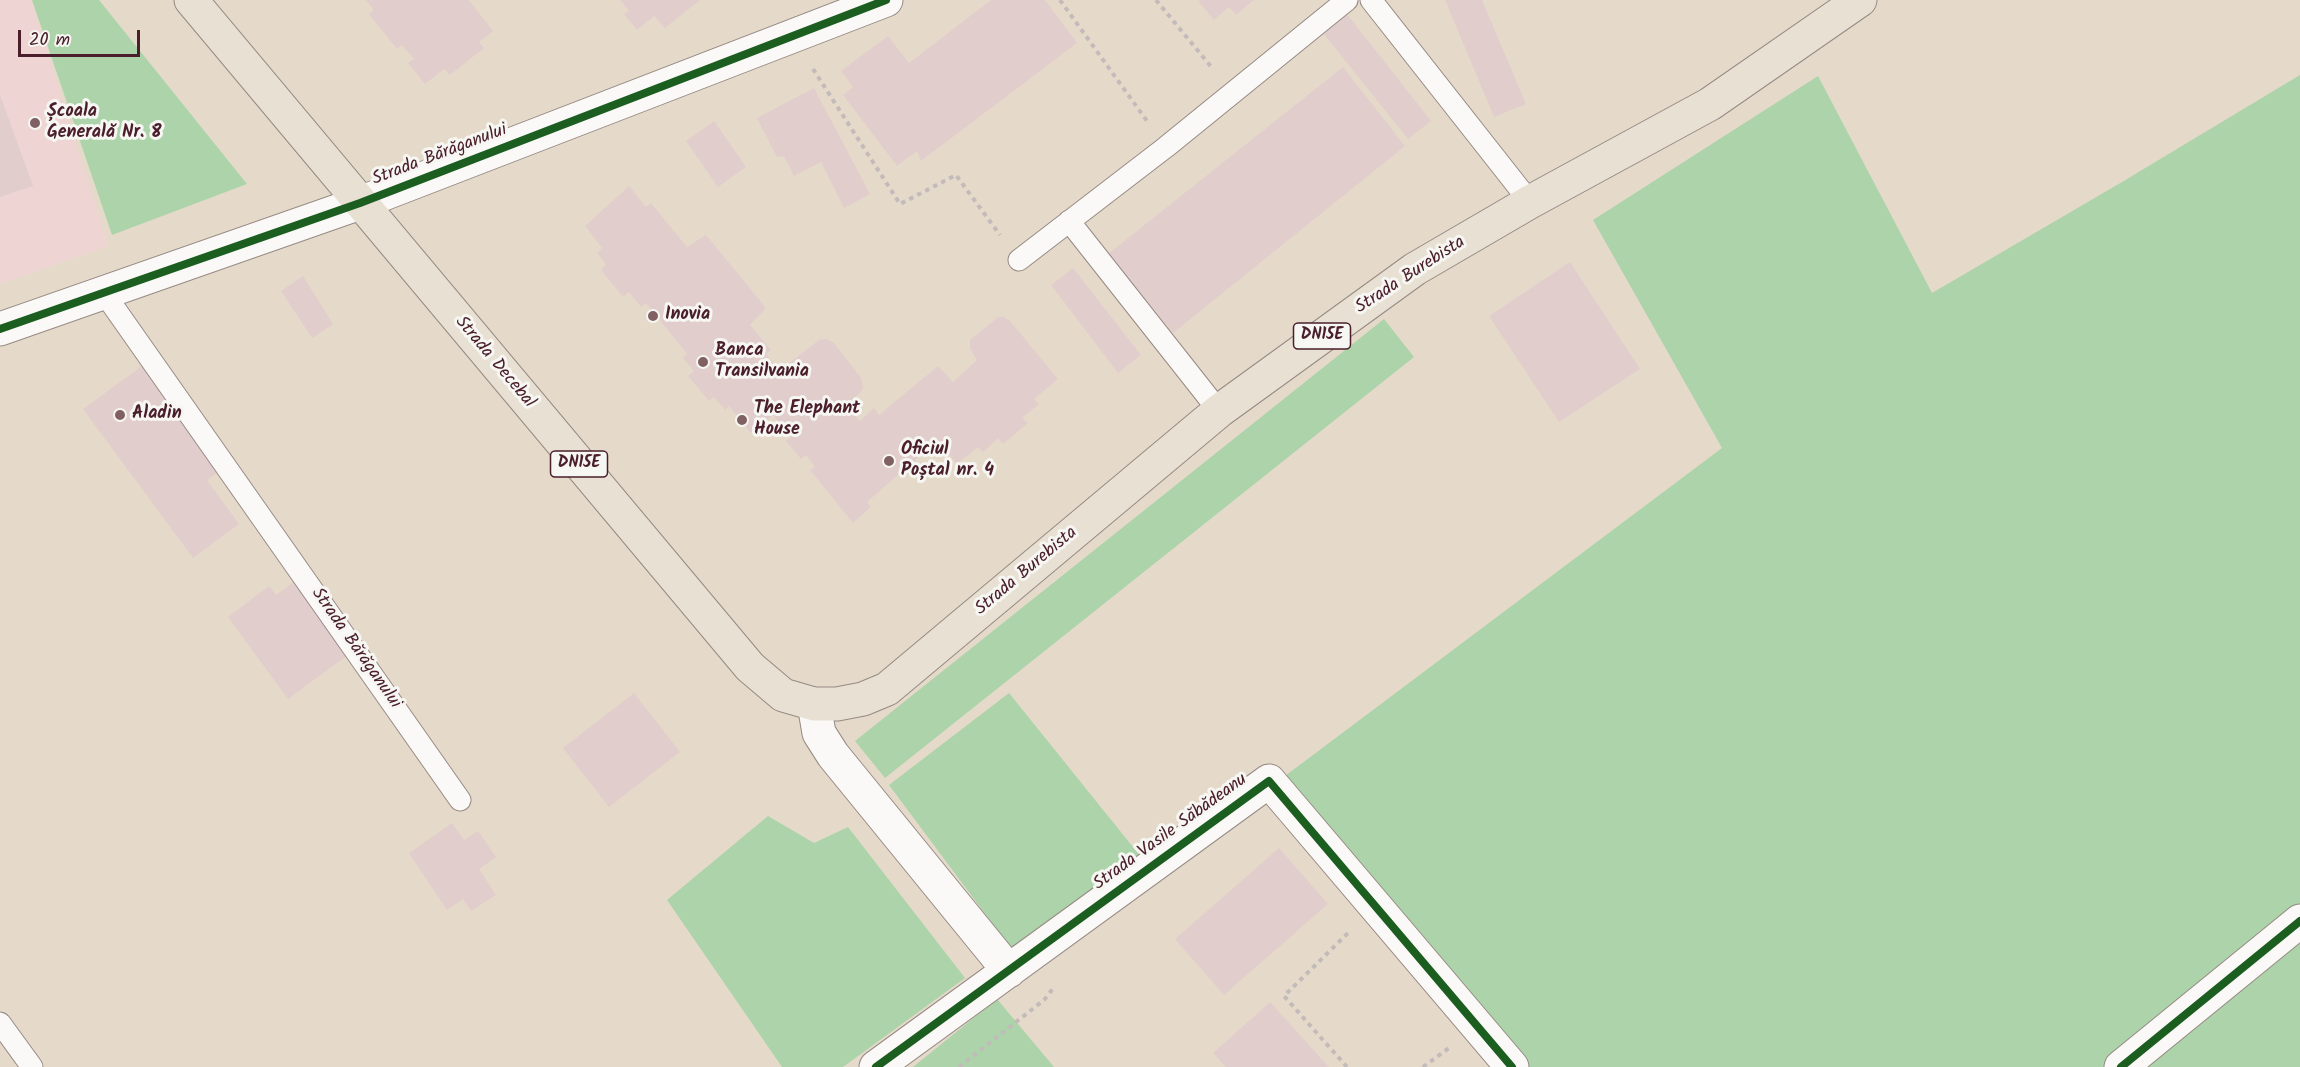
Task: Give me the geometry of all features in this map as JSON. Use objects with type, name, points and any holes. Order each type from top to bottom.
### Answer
[{"type":"main road","name":"Strada Decebal","points":[[191,0],[750,667],[783,695],[814,705]]},
{"type":"main road","name":"Strada Burebista","points":[[814,705],[837,704],[863,699],[887,689],[1219,411],[1415,269],[1530,202],[1710,104],[1860,0]]},
{"type":"street","name":"Strada Bărăganului","points":[[0,329],[360,203],[886,0]]},
{"type":"street","points":[[814,705],[819,733],[833,755],[1009,970]]},
{"type":"street","name":"Strada Vasile Săbădeanu","points":[[876,1067],[1168,852],[1269,781],[1512,1067]]},
{"type":"street","points":[[2121,1067],[2300,921]]},
{"type":"lane","points":[[1019,260],[1166,147],[1347,0]]},
{"type":"lane","points":[[1371,0],[1530,202]]},
{"type":"lane","points":[[1069,221],[1219,411]]},
{"type":"lane","name":"Strada Bărăganului","points":[[104,293],[460,800]]},
{"type":"lane","points":[[0,1023],[32,1067]]},
{"type":"path","points":[[1059,0],[1166,147]]},
{"type":"path","points":[[1156,0],[1231,92]]},
{"type":"path","points":[[811,66],[900,204],[956,175],[1019,260]]},
{"type":"path","points":[[1347,1067],[1284,996],[1352,929]]},
{"type":"path","points":[[959,1067],[1044,1000],[1059,982]]},
{"type":"shaded area","name":"Școala Generală Nr. 8","points":[[0,0],[31,0],[108,246],[0,284]]},
{"type":"green space","points":[[32,0],[99,0],[247,184],[112,235]]},
{"type":"green space","points":[[2300,75],[2300,1067],[1526,1067],[1281,779],[1722,448],[1593,220],[1818,76],[1932,293]]},
{"type":"green space","points":[[1384,319],[1414,357],[885,778],[855,741]]},
{"type":"green space","points":[[1009,693],[1141,857],[1012,950],[889,785]]},
{"type":"green space","points":[[768,816],[814,843],[848,827],[965,978],[843,1067],[782,1067],[667,900]]},
{"type":"green space","points":[[997,999],[1054,1067],[913,1067]]},
{"type":"building","points":[[366,0],[469,0],[493,31],[479,42],[484,48],[450,75],[444,69],[425,84],[408,63],[414,59],[402,45],[397,49],[369,14],[374,10]]},
{"type":"building","points":[[620,0],[700,0],[665,28],[654,16],[637,30],[624,14],[629,11]]},
{"type":"building","points":[[991,0],[1045,0],[1077,43],[921,161],[917,151],[897,166],[843,95],[853,87],[841,71],[888,36],[909,63]]},
{"type":"building","points":[[1254,0],[1236,15],[1229,7],[1214,20],[1198,1]]},
{"type":"building","points":[[1445,0],[1482,0],[1526,104],[1494,117]]},
{"type":"building","points":[[1347,14],[1431,121],[1408,139],[1323,33]]},
{"type":"building","points":[[1343,67],[1405,146],[1173,333],[1108,254]]},
{"type":"building","points":[[814,88],[870,194],[844,208],[821,162],[794,176],[784,156],[777,157],[757,118]]},
{"type":"building","points":[[0,95],[33,186],[0,197]]},
{"type":"building","points":[[714,121],[746,167],[718,187],[686,141]]},
{"type":"building","points":[[629,186],[646,207],[651,203],[687,247],[706,235],[766,308],[750,325],[771,350],[766,354],[779,371],[819,340],[827,339],[834,343],[861,378],[863,388],[861,392],[846,405],[860,421],[874,408],[879,415],[938,366],[953,382],[977,360],[970,349],[970,340],[998,317],[1004,317],[1010,321],[1058,379],[1034,399],[1039,404],[1022,418],[1028,423],[1003,444],[998,438],[983,452],[978,447],[957,464],[937,440],[915,460],[920,465],[904,479],[899,474],[867,502],[871,507],[853,523],[810,470],[815,467],[806,455],[801,459],[786,441],[791,437],[773,415],[751,433],[729,406],[725,410],[714,397],[709,401],[688,376],[694,371],[683,358],[687,354],[646,303],[641,307],[629,292],[623,297],[601,270],[606,265],[597,253],[602,248],[585,226]]},
{"type":"building","points":[[1570,262],[1640,369],[1559,422],[1489,316]]},
{"type":"building","points":[[1073,268],[1141,355],[1118,373],[1051,285]]},
{"type":"building","points":[[303,276],[333,324],[312,338],[281,291]]},
{"type":"building","points":[[146,363],[223,469],[207,480],[239,524],[193,558],[83,409]]},
{"type":"building","points":[[295,581],[348,655],[288,699],[228,617],[269,586],[276,595]]},
{"type":"building","points":[[634,693],[680,752],[609,807],[563,748]]},
{"type":"building","points":[[452,823],[464,840],[478,831],[496,857],[479,869],[496,895],[471,911],[463,899],[447,910],[409,853]]},
{"type":"building","points":[[1279,848],[1328,904],[1224,995],[1175,939]]},
{"type":"building","points":[[1270,1002],[1329,1067],[1226,1067],[1213,1053]]},
{"type":"cycle path","points":[[0,329],[360,203],[886,0]]},
{"type":"cycle path","points":[[876,1067],[1269,781],[1512,1067]]},
{"type":"cycle path","points":[[2121,1067],[2300,921]]},
{"type":"place","name":"Școala Generală Nr. 8","points":[[35,123]]},
{"type":"place","name":"Inovia","points":[[653,316]]},
{"type":"place","name":"Banca Transilvania","points":[[703,362]]},
{"type":"place","name":"Aladin","points":[[120,415]]},
{"type":"place","name":"The Elephant House","points":[[742,420]]},
{"type":"place","name":"Oficiul Poștal nr. 4","points":[[889,461]]}]
